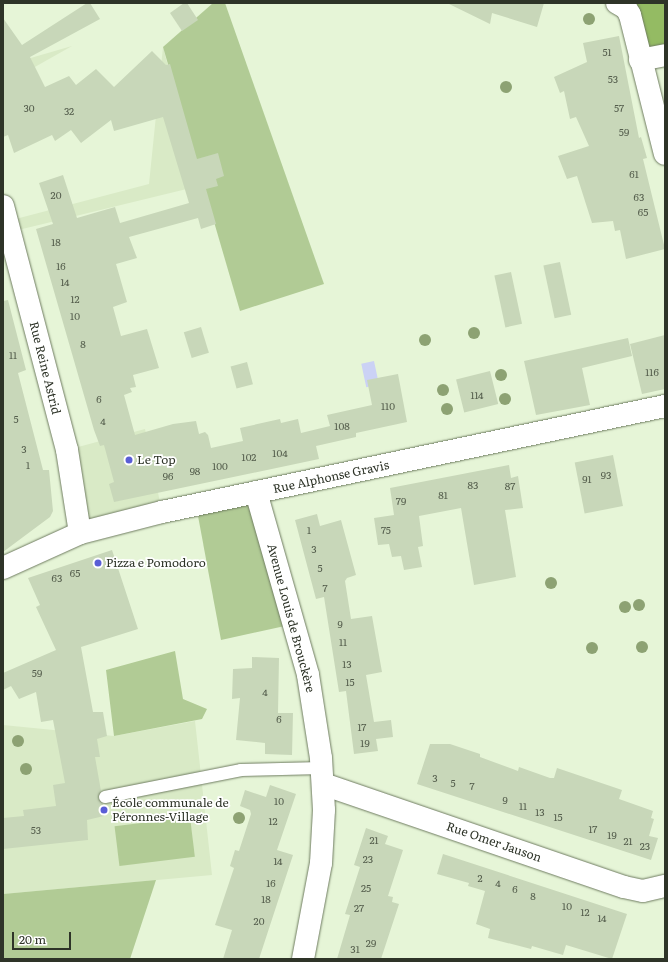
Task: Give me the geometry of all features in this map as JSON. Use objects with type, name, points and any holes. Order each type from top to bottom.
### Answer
[{"type":"street","points":[[617,3],[626,8],[630,15],[640,60],[665,154]]},
{"type":"street","points":[[640,60],[665,55]]},
{"type":"street","name":"Rue Reine Astrid","points":[[3,206],[66,450],[80,533]]},
{"type":"street","name":"Rue Alphonse Gravis","points":[[3,568],[80,533],[162,512],[665,406]]},
{"type":"street","name":"Avenue Louis de Brouckère","points":[[256,492],[308,675],[323,776],[321,863],[303,959]]},
{"type":"street","name":"Rue Omer Jauson","points":[[323,776],[624,887],[643,892],[665,886]]},
{"type":"lane","points":[[105,797],[241,770],[323,776]]},
{"type":"shaded area","points":[[213,3],[225,3],[324,284],[240,311],[163,47]]},
{"type":"shaded area","points":[[72,46],[3,85],[3,66]]},
{"type":"shaded area","points":[[163,47],[199,186],[10,232],[8,221],[149,184]]},
{"type":"shaded area","points":[[145,429],[162,512],[80,533],[67,450]]},
{"type":"shaded area","points":[[256,492],[294,624],[221,640],[196,505]]},
{"type":"shaded area","points":[[175,651],[183,699],[207,709],[202,719],[114,736],[106,670]]},
{"type":"shaded area","name":"École communale de Péronnes-Village","points":[[195,721],[212,875],[3,894],[3,725],[114,736]]},
{"type":"shaded area","points":[[190,817],[195,857],[119,866],[115,826]]},
{"type":"shaded area","points":[[156,880],[130,959],[3,959],[3,894]]},
{"type":"green space","points":[[622,3],[665,3],[665,55],[640,60]]},
{"type":"water","points":[[374,361],[379,384],[366,387],[361,364]]},
{"type":"building","points":[[87,3],[90,3],[100,19],[30,57],[45,87],[69,76],[76,85],[96,69],[114,87],[152,51],[166,65],[170,64],[197,159],[218,153],[224,176],[216,179],[218,186],[206,189],[216,224],[201,229],[198,218],[129,237],[137,258],[116,264],[127,302],[113,307],[121,336],[147,329],[159,368],[133,375],[136,387],[130,388],[132,392],[124,395],[135,435],[173,424],[196,421],[199,434],[205,432],[208,435],[211,448],[243,441],[240,428],[280,419],[281,423],[298,419],[301,433],[330,426],[327,415],[372,405],[367,380],[398,374],[407,422],[356,433],[356,437],[316,446],[319,459],[114,502],[109,484],[114,482],[104,445],[100,446],[94,430],[36,229],[53,224],[39,183],[63,175],[77,218],[115,207],[120,223],[189,203],[163,117],[114,131],[111,120],[81,143],[71,130],[55,141],[52,135],[14,153],[8,135],[3,137],[3,18],[22,45]]},
{"type":"building","points":[[184,3],[187,3],[198,20],[182,31],[170,13]]},
{"type":"building","points":[[447,3],[544,3],[537,27],[492,13],[490,24]]},
{"type":"building","points":[[619,36],[639,138],[641,137],[647,158],[643,159],[665,249],[626,259],[620,230],[615,231],[613,221],[592,223],[577,176],[567,179],[558,156],[589,146],[576,117],[570,119],[564,91],[560,93],[554,77],[587,62],[583,43]]},
{"type":"building","points":[[560,262],[571,315],[555,318],[543,266]]},
{"type":"building","points":[[511,272],[522,324],[505,327],[494,276]]},
{"type":"building","points":[[8,300],[26,370],[18,373],[43,470],[49,470],[53,511],[50,517],[3,552],[3,301]]},
{"type":"building","points":[[201,327],[209,353],[192,358],[184,332]]},
{"type":"building","points":[[665,335],[665,389],[642,394],[630,344]]},
{"type":"building","points":[[628,338],[632,356],[582,368],[590,405],[536,415],[524,361]]},
{"type":"building","points":[[247,362],[253,384],[237,389],[231,366]]},
{"type":"building","points":[[490,371],[498,404],[464,412],[456,379]]},
{"type":"building","points":[[613,455],[623,506],[585,513],[575,462]]},
{"type":"building","points":[[509,465],[511,478],[518,476],[523,508],[505,510],[516,577],[474,585],[461,508],[419,516],[423,546],[418,547],[422,567],[404,570],[401,556],[392,557],[389,544],[378,545],[374,518],[394,515],[390,488]]},
{"type":"building","points":[[317,514],[320,526],[341,520],[356,575],[347,578],[345,581],[351,619],[372,616],[382,672],[366,675],[374,722],[391,720],[393,737],[376,739],[378,751],[354,754],[346,691],[339,692],[324,597],[316,599],[295,520]]},
{"type":"building","points":[[112,550],[138,629],[81,647],[93,712],[103,712],[107,736],[97,739],[100,757],[95,757],[101,791],[98,798],[103,804],[104,816],[87,820],[88,840],[3,849],[3,818],[24,816],[23,810],[56,806],[53,785],[65,783],[53,720],[41,722],[36,692],[19,699],[11,686],[3,690],[3,673],[56,650],[36,607],[40,605],[28,578]]},
{"type":"building","points":[[252,657],[279,658],[278,713],[293,713],[292,755],[265,754],[265,743],[236,740],[240,698],[232,699],[233,669],[252,668]]},
{"type":"building","points":[[430,744],[450,744],[480,754],[480,757],[518,771],[519,767],[550,778],[554,778],[557,768],[622,790],[619,799],[653,811],[651,818],[654,819],[649,836],[658,838],[651,860],[417,784]]},
{"type":"building","points":[[270,785],[296,794],[277,850],[293,855],[259,959],[223,959],[232,930],[215,925],[234,868],[230,866],[235,850],[239,851],[251,814],[250,810],[240,806],[245,790],[266,797]]},
{"type":"building","points":[[366,828],[388,836],[385,844],[403,850],[388,896],[393,897],[392,902],[399,904],[381,959],[337,959],[350,915],[345,914],[360,867],[354,865]]},
{"type":"building","points":[[443,854],[627,914],[612,959],[566,945],[563,955],[532,946],[531,949],[488,938],[490,929],[476,924],[485,891],[468,886],[469,883],[437,874]]},
{"type":"place","name":"Le Top","points":[[129,460]]},
{"type":"place","name":"Pizza e Pomodoro","points":[[98,563]]},
{"type":"place","name":"École communale de Péronnes-Village","points":[[104,810]]}]
